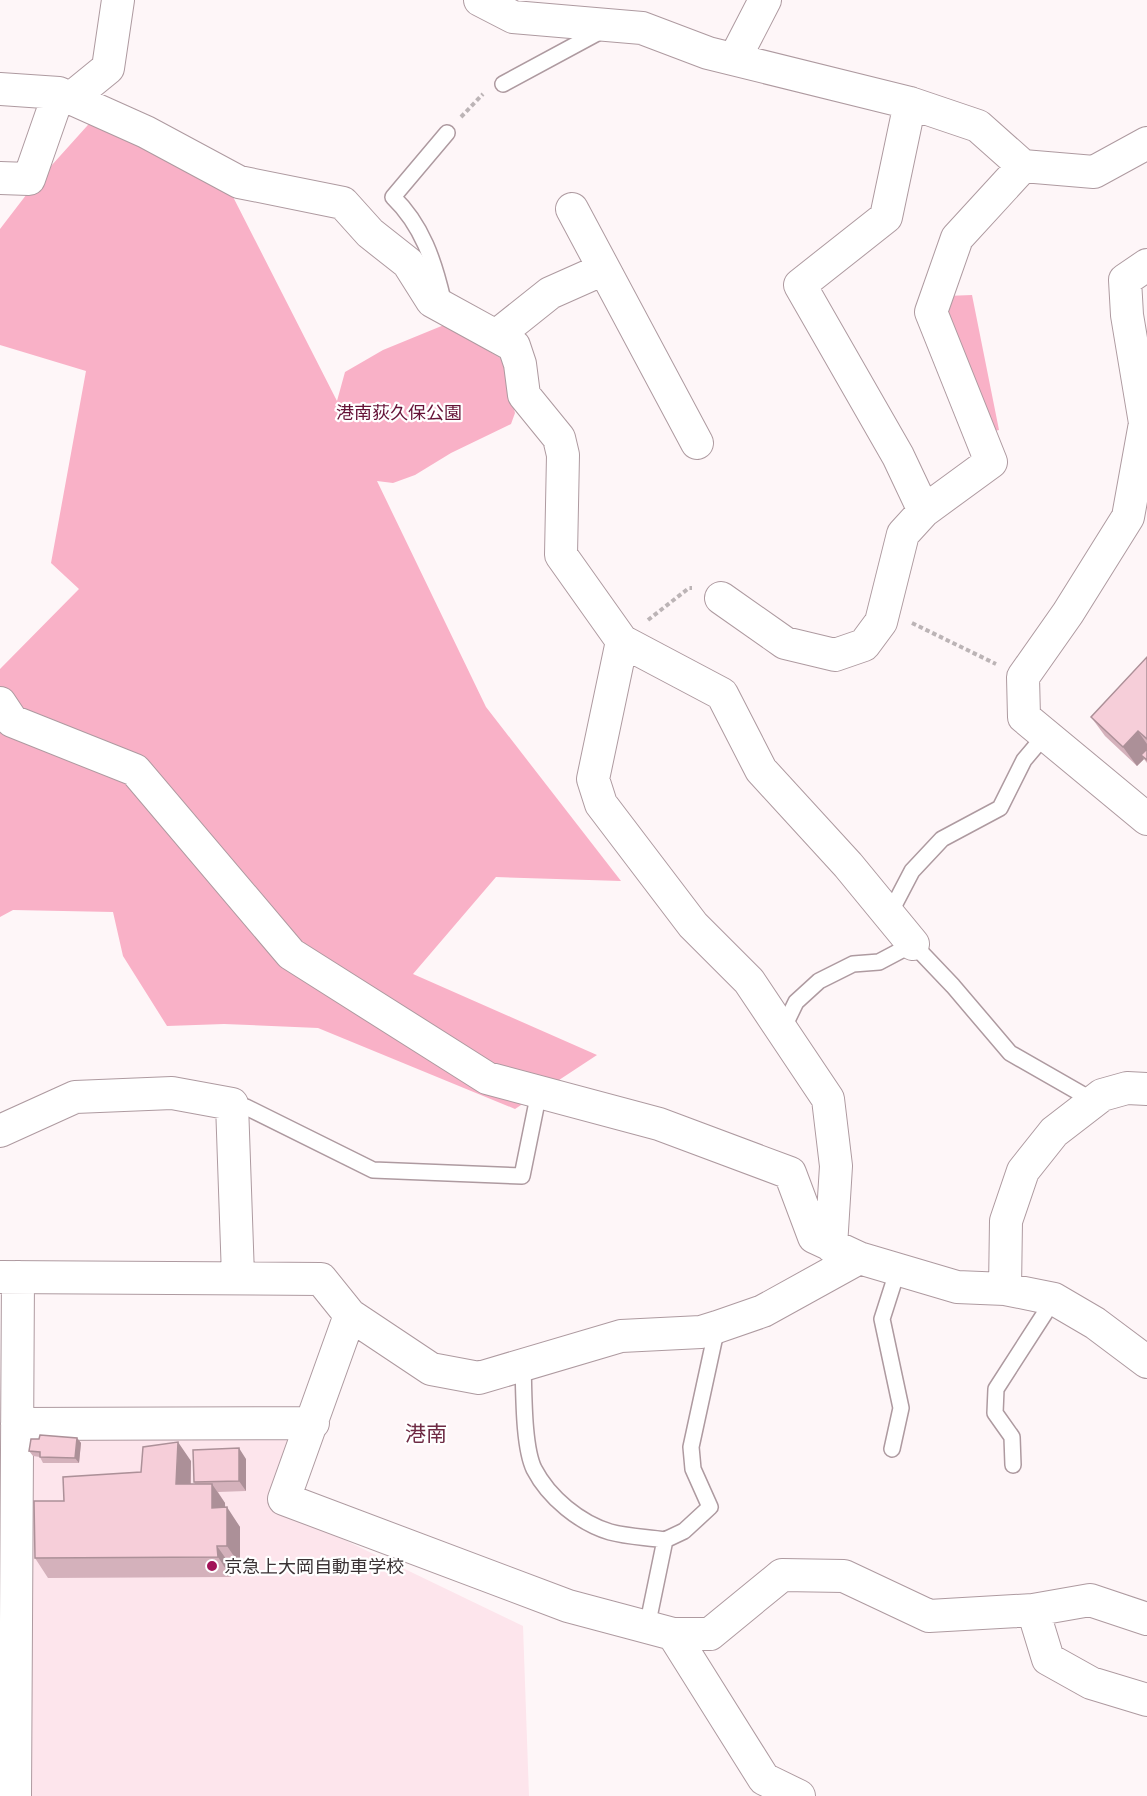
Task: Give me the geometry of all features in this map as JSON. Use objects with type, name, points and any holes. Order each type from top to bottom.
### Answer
[{"type":"street","points":[[0,178],[29,179],[65,96],[108,68],[118,0]]},
{"type":"street","points":[[480,0],[513,17],[642,28],[708,53],[910,103],[978,126],[1023,166],[1094,172],[1147,143]]},
{"type":"street","points":[[735,58],[765,0]]},
{"type":"street","points":[[0,89],[65,96],[146,132],[239,182],[343,203],[370,233],[408,262],[432,301],[514,346],[520,364],[524,395],[559,438],[563,455],[561,555],[622,641],[722,694],[761,770],[848,865],[913,944]]},
{"type":"street","points":[[910,103],[886,217],[800,285],[898,456],[924,511]]},
{"type":"street","points":[[721,598],[785,643],[835,655],[864,645],[880,622],[903,534],[924,511],[991,462],[931,312],[957,238],[1023,166]]},
{"type":"street","points":[[573,209],[697,443]]},
{"type":"street","points":[[1147,266],[1125,280],[1127,315],[1145,423],[1128,517],[1068,613],[1023,677],[1024,717],[1147,819]]},
{"type":"street","points":[[496,336],[550,293],[604,268]]},
{"type":"street","points":[[622,641],[593,779],[600,804],[693,925],[749,981],[828,1099],[845,1252]]},
{"type":"street","points":[[0,702],[12,721],[135,770],[291,954],[487,1078],[660,1124],[790,1173],[814,1237],[845,1252],[957,1287],[1005,1289],[1054,1299],[1095,1323],[1147,1362]]},
{"type":"street","points":[[1005,1289],[1006,1221],[1023,1171],[1054,1132],[1102,1095],[1127,1088],[1147,1089]]},
{"type":"street","points":[[0,1131],[75,1097],[172,1093],[232,1104],[238,1276]]},
{"type":"street","points":[[15,1796],[17,1424],[9,1277],[238,1276],[321,1279],[350,1315],[431,1369],[479,1377],[621,1336],[701,1332],[717,1327],[763,1311],[845,1252]]},
{"type":"street","points":[[350,1315],[284,1499],[568,1606],[660,1630],[710,1634],[782,1575],[844,1576],[929,1616],[1032,1610],[1090,1600],[1147,1619]]},
{"type":"street","points":[[17,1424],[313,1423]]},
{"type":"street","points":[[1032,1610],[1048,1659],[1091,1683],[1147,1700]]},
{"type":"street","points":[[660,1630],[764,1779],[799,1796]]},
{"type":"lane","points":[[503,84],[613,25]]},
{"type":"lane","points":[[445,309],[427,244],[416,224],[393,197],[447,133]]},
{"type":"lane","points":[[890,915],[912,871],[942,839],[1000,808],[1024,760],[1046,734]]},
{"type":"lane","points":[[782,1031],[796,1002],[819,981],[853,964],[879,962],[913,944],[953,986],[1010,1053],[1094,1101]]},
{"type":"lane","points":[[232,1104],[246,1107],[373,1170],[522,1176],[538,1092]]},
{"type":"lane","points":[[892,1449],[901,1408],[882,1319],[898,1269]]},
{"type":"lane","points":[[1013,1465],[1012,1437],[995,1413],[996,1389],[1054,1299]]},
{"type":"lane","points":[[523,1364],[527,1431],[534,1468],[555,1497],[585,1523],[612,1532],[665,1540],[684,1531],[710,1507],[693,1469],[691,1447],[717,1327]]},
{"type":"lane","points":[[660,1630],[665,1540]]},
{"type":"path","points":[[447,133],[478,97],[503,84]]},
{"type":"path","points":[[622,641],[689,588],[706,590],[721,598]]},
{"type":"path","points":[[884,610],[1023,677]]},
{"type":"shaded area","name":"京急上大岡自動車学校","points":[[26,1431],[294,1439],[272,1505],[523,1626],[529,1796],[30,1796]]},
{"type":"green space","name":"港南荻久保公園","points":[[96,116],[227,185],[337,401],[345,372],[383,350],[444,325],[502,359],[515,413],[511,424],[451,453],[415,475],[393,483],[377,481],[486,707],[621,881],[496,877],[413,974],[597,1055],[515,1109],[318,1028],[224,1024],[167,1026],[123,956],[113,912],[13,910],[0,917],[0,669],[79,589],[51,563],[86,371],[0,345],[0,229],[33,186]]},
{"type":"green space","points":[[972,295],[999,430],[986,433],[939,314],[946,296]]},
{"type":"building","points":[[1147,657],[1147,739],[1138,731],[1123,747],[1091,717]]},
{"type":"building","points":[[1147,749],[1147,760],[1141,755]]},
{"type":"building","points":[[40,1435],[77,1438],[75,1458],[40,1457],[40,1452],[29,1451],[31,1439],[39,1439]]},
{"type":"building","points":[[178,1442],[176,1484],[212,1484],[212,1508],[227,1507],[227,1546],[217,1546],[218,1557],[35,1558],[34,1501],[64,1501],[63,1477],[141,1472],[143,1447]]},
{"type":"building","points":[[239,1448],[239,1481],[194,1482],[193,1450]]},
{"type":"place","name":"京急上大岡自動車学校","points":[[212,1566]]},
{"type":"district","name":"港南","points":[[426,1433]]}]
